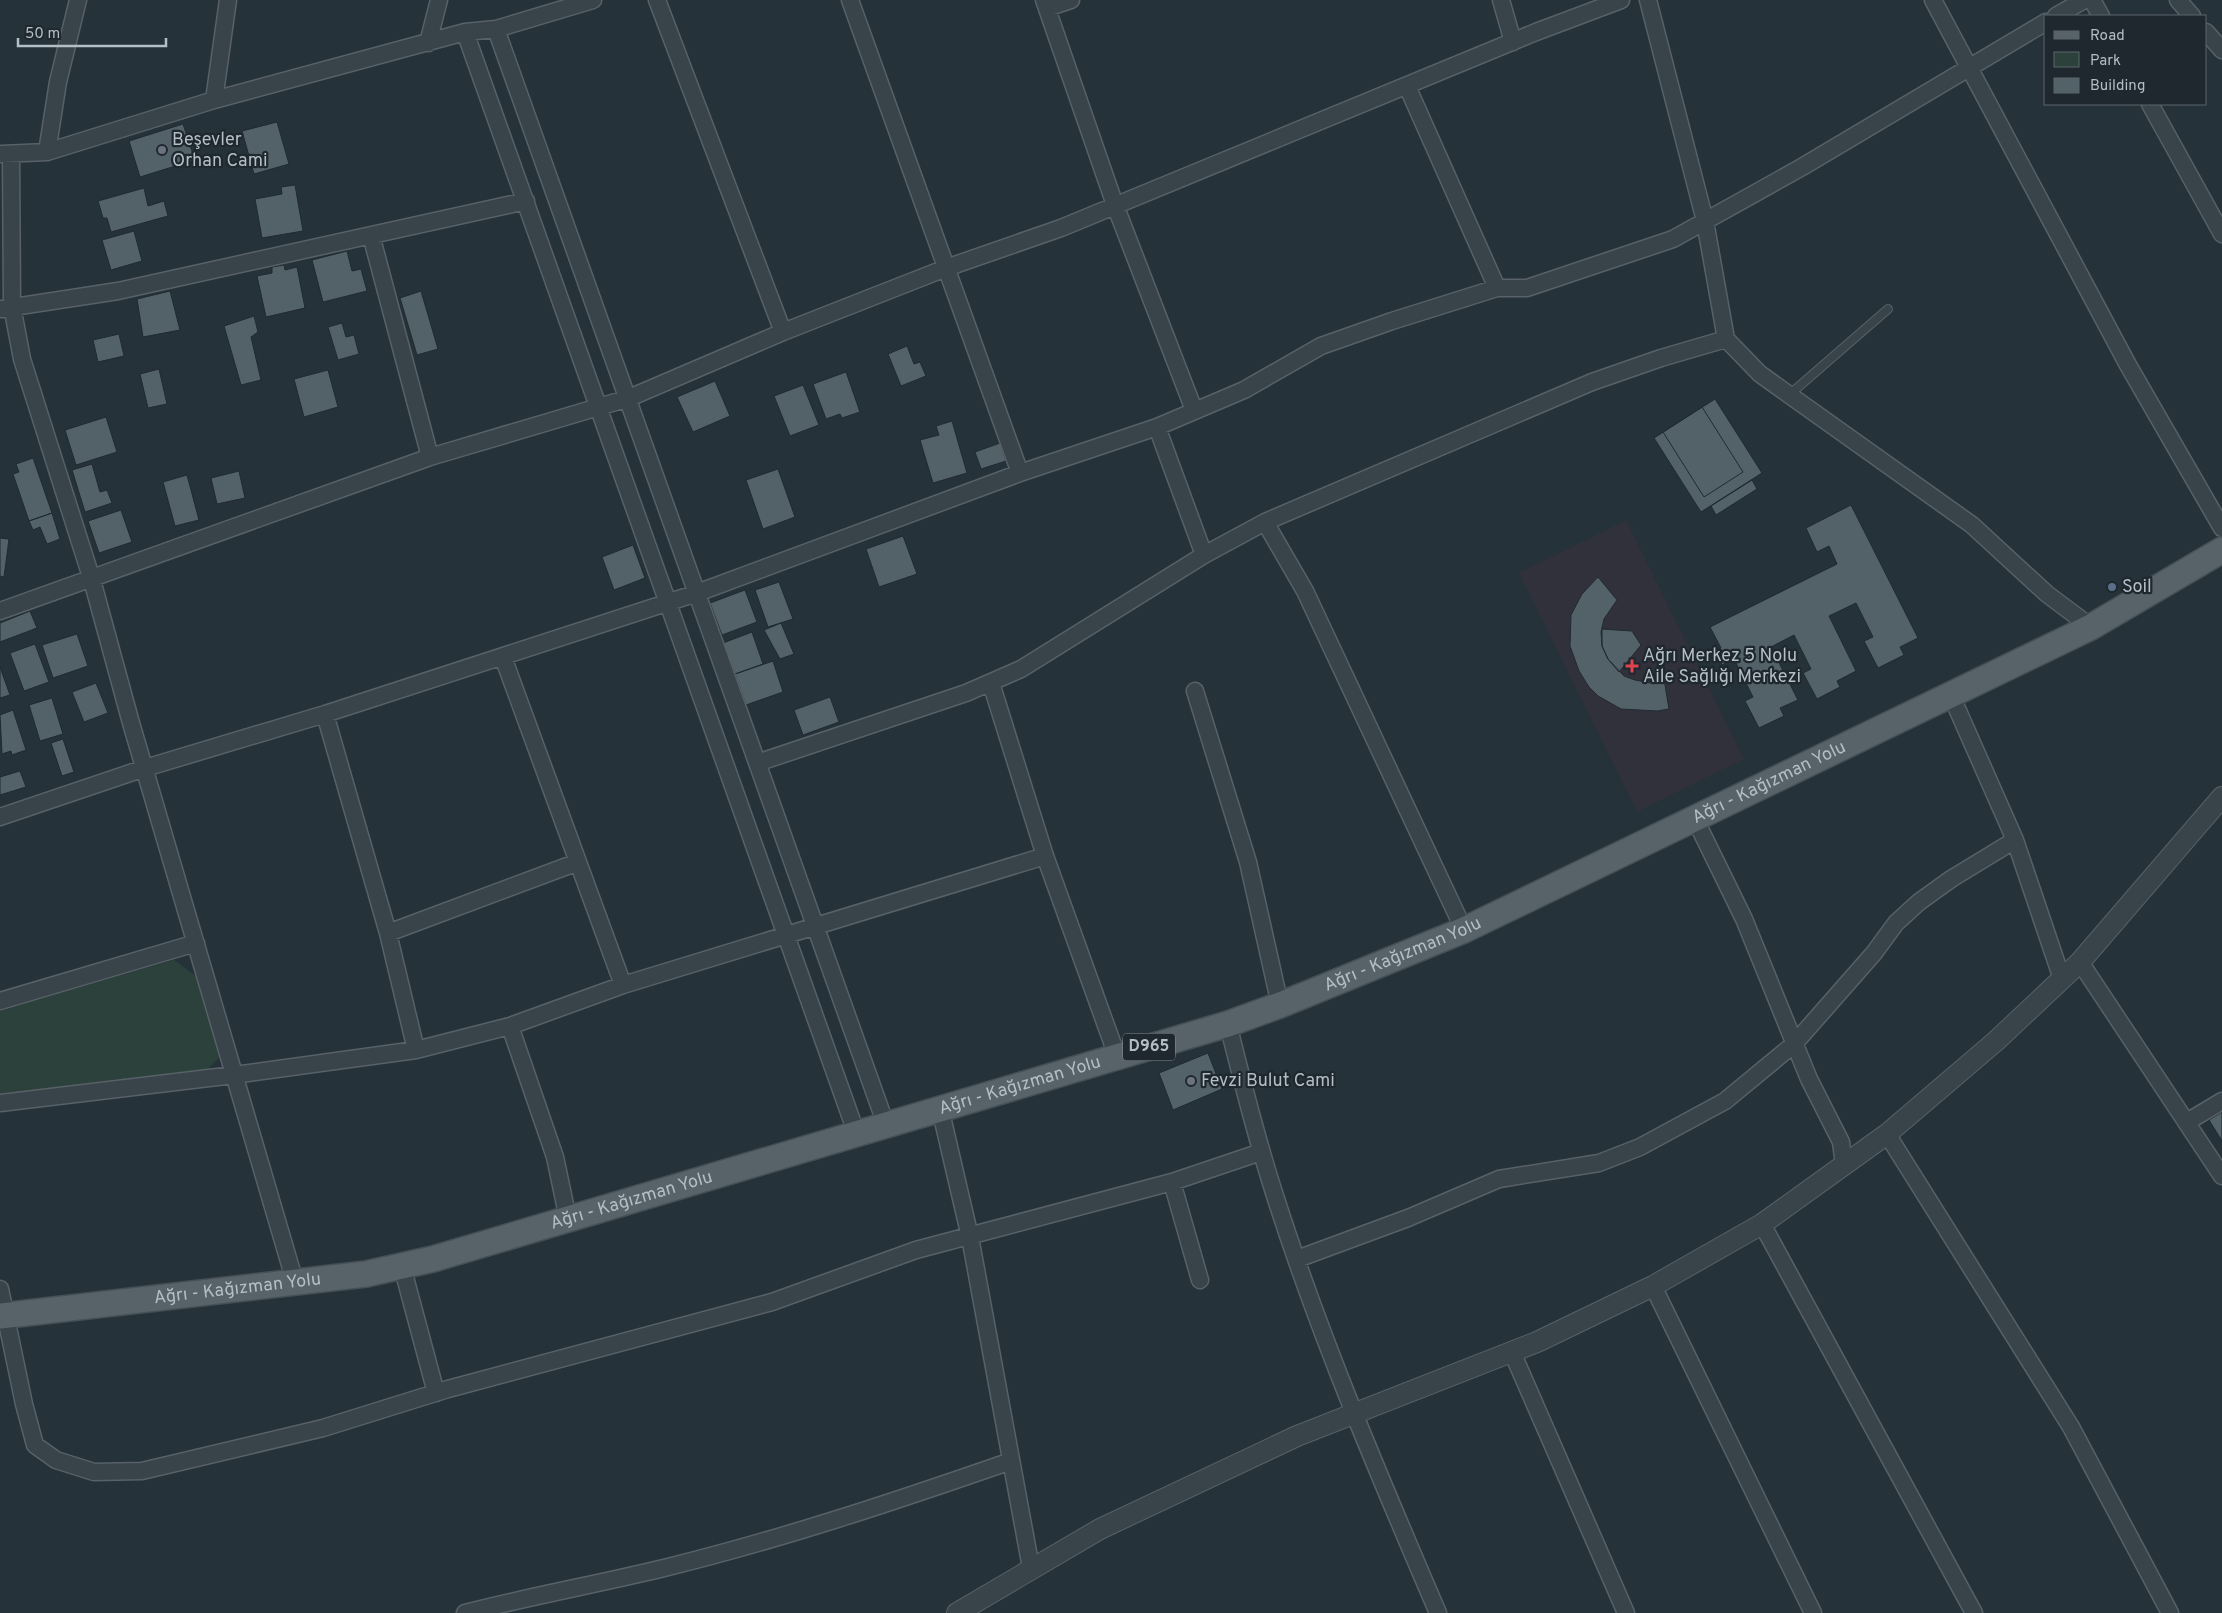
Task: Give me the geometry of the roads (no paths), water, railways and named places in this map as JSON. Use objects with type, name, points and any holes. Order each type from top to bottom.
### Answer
[{"type":"main road","name":"Ağrı - Kağızman Yolu","points":[[4,1316],[366,1274],[433,1259],[1228,1024],[1280,1005],[1464,930],[2091,627],[2222,550]]},
{"type":"street","points":[[47,152],[58,82],[78,0]]},
{"type":"street","points":[[214,100],[228,0]]},
{"type":"street","points":[[428,43],[440,0]]},
{"type":"street","points":[[295,1282],[144,768],[92,580],[6,308],[5,154],[47,152],[214,100],[465,32],[496,29],[592,0]]},
{"type":"street","points":[[658,0],[783,332]]},
{"type":"street","points":[[850,0],[1020,473]]},
{"type":"street","points":[[1071,0],[1046,4],[1114,206],[1194,410]]},
{"type":"street","points":[[1501,0],[1513,42]]},
{"type":"street","points":[[0,611],[92,580],[430,457],[629,398],[783,332],[946,268],[1061,228],[1513,42],[1621,0]]},
{"type":"street","points":[[1648,0],[1705,221],[1726,338],[1760,374],[1972,525],[2048,594],[2091,627]]},
{"type":"street","points":[[1933,0],[2128,366],[2222,528]]},
{"type":"street","points":[[2058,15],[2084,0]]},
{"type":"street","points":[[2092,0],[2100,15]]},
{"type":"street","points":[[2178,0],[2191,15]]},
{"type":"street","points":[[0,817],[144,768],[504,658],[697,593],[1020,473],[1157,427],[1244,390],[1321,346],[1392,321],[1497,288],[1527,288],[1673,239],[1802,167],[2044,23]]},
{"type":"street","points":[[496,29],[629,398],[886,1125]]},
{"type":"street","points":[[465,32],[857,1134]]},
{"type":"street","points":[[2207,33],[2222,50]]},
{"type":"street","points":[[1407,86],[1497,288]]},
{"type":"street","points":[[2151,105],[2222,234]]},
{"type":"street","points":[[6,308],[118,291],[526,201]]},
{"type":"street","points":[[371,235],[430,457]]},
{"type":"street","points":[[757,763],[991,683],[1021,668],[1204,555],[1265,522],[1592,382],[1726,338]]},
{"type":"street","points":[[1157,427],[1204,555]]},
{"type":"street","points":[[1265,522],[1305,592],[1464,930]]},
{"type":"street","points":[[504,658],[623,985]]},
{"type":"street","points":[[991,683],[1046,856],[1117,1056]]},
{"type":"street","points":[[1195,691],[1248,862],[1280,1005]]},
{"type":"street","points":[[1951,695],[2015,840],[2062,979]]},
{"type":"street","points":[[325,714],[348,800],[388,933],[416,1050]]},
{"type":"street","points":[[957,1613],[1100,1529],[1297,1436],[1512,1352],[1653,1286],[1762,1224],[1887,1134],[1996,1042],[2080,962],[2222,796]]},
{"type":"street","points":[[1695,818],[1744,919],[1794,1044],[1842,1142],[1844,1165]]},
{"type":"street","points":[[1296,1259],[1408,1218],[1499,1179],[1599,1164],[1640,1147],[1725,1101],[1794,1044],[1874,953],[1896,922],[1918,902],[1951,879],[2015,840]]},
{"type":"street","points":[[0,1103],[234,1075],[416,1050],[510,1026],[623,985],[816,928],[1046,856]]},
{"type":"street","points":[[388,933],[578,862]]},
{"type":"street","points":[[0,1001],[196,943]]},
{"type":"street","points":[[2080,962],[2222,1176]]},
{"type":"street","points":[[1228,1024],[1261,1152],[1296,1259],[1354,1414],[1438,1613]]},
{"type":"street","points":[[510,1026],[555,1157],[568,1220]]},
{"type":"street","points":[[2187,1122],[2222,1101]]},
{"type":"street","points":[[940,1108],[970,1237],[1031,1568]]},
{"type":"street","points":[[1887,1134],[2071,1427],[2170,1613]]},
{"type":"street","points":[[0,1289],[4,1316],[35,1445],[56,1460],[94,1472],[142,1471],[323,1428],[436,1393],[772,1302],[916,1250],[970,1237],[1022,1220],[1172,1182],[1261,1152]]},
{"type":"street","points":[[1172,1182],[1200,1280]]},
{"type":"street","points":[[1762,1224],[1974,1613]]},
{"type":"street","points":[[402,1266],[436,1393]]},
{"type":"street","points":[[1653,1286],[1814,1613]]},
{"type":"street","points":[[1512,1352],[1626,1613]]},
{"type":"street","points":[[465,1613],[523,1598],[664,1568],[848,1517],[1011,1461]]},
{"type":"lane","points":[[1789,395],[1888,309]]},
{"type":"place","name":"Beşevler Orhan Cami","points":[[162,150]]},
{"type":"place","name":"Soil","points":[[2112,587]]},
{"type":"place","name":"Ağrı Merkez 5 Nolu Aile Sağlığı Merkezi","points":[[1632,666]]},
{"type":"place","name":"Fevzi Bulut Cami","points":[[1191,1081]]}]
